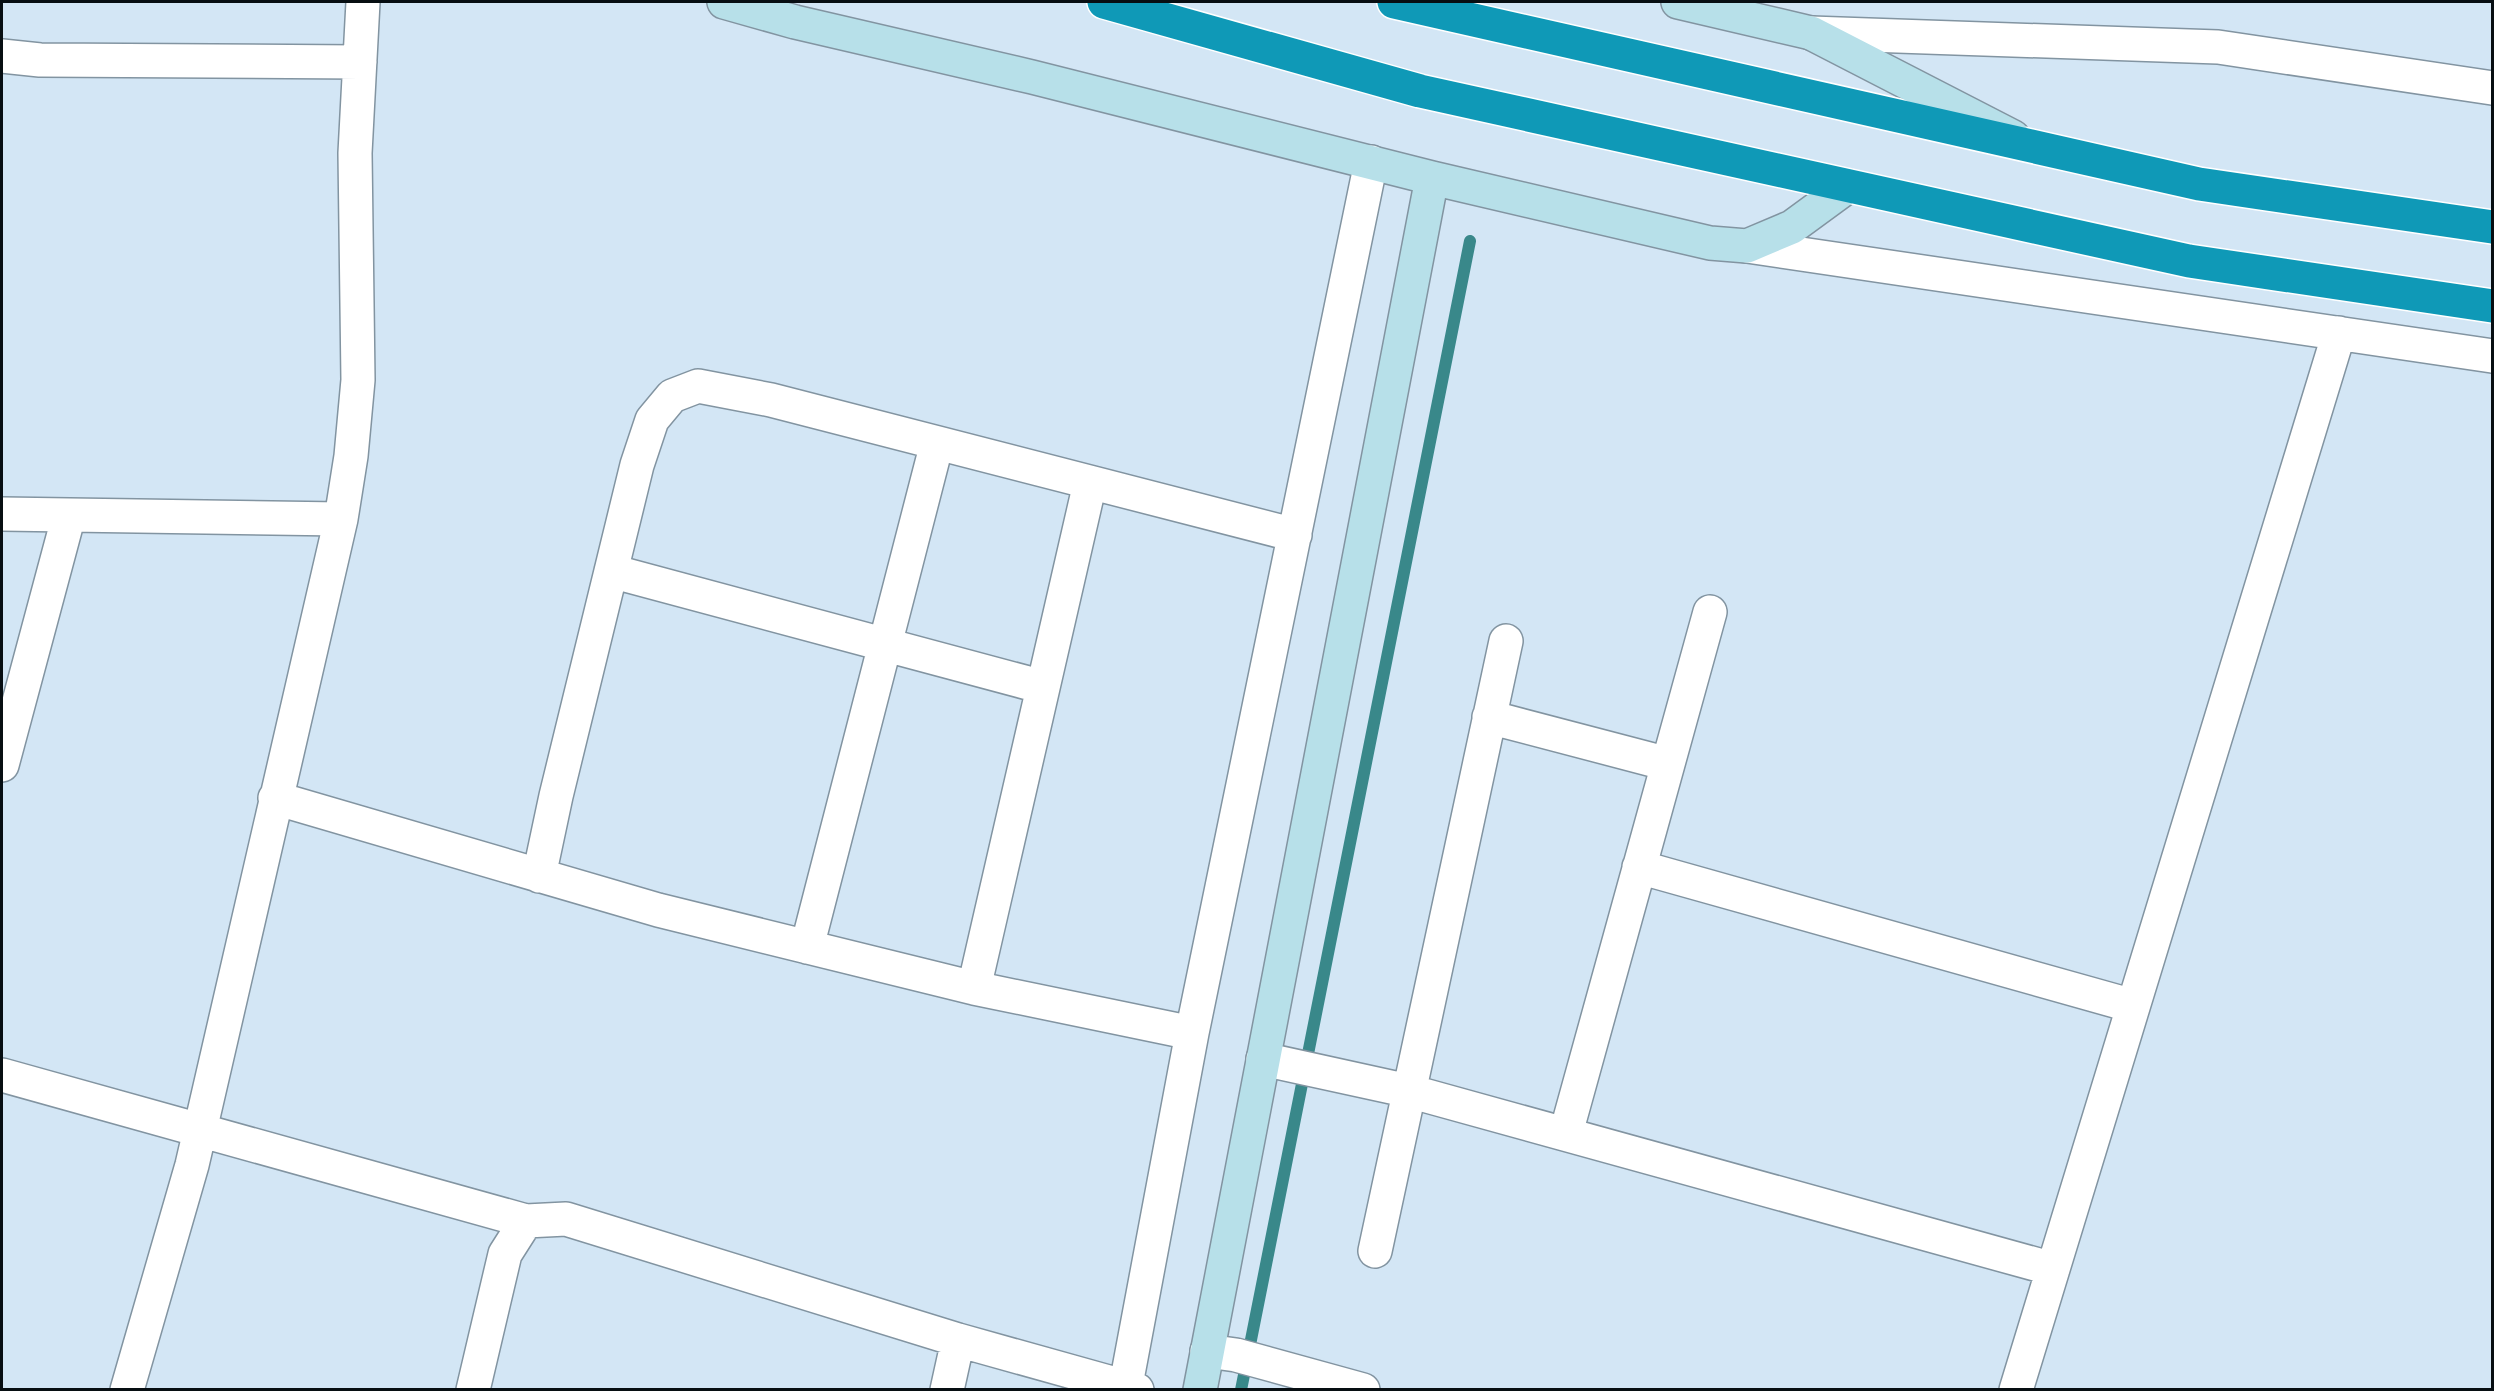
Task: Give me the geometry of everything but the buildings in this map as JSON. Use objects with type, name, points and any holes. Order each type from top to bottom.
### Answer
[{"type":"highway","points":[[1104,2],[1420,91],[2189,261],[2493,306]]},
{"type":"highway","points":[[1394,2],[2199,184],[2493,227]]},
{"type":"street","points":[[127,1389],[192,1165],[341,519],[351,456],[358,381],[355,153],[363,2]]},
{"type":"street","points":[[724,2],[795,22],[1032,77],[1432,178],[1710,243],[1747,246],[2493,356]]},
{"type":"street","points":[[1678,2],[1811,33],[2218,47],[2493,88]]},
{"type":"street","points":[[1811,33],[2034,147]]},
{"type":"street","points":[[2,56],[40,60],[360,62]]},
{"type":"street","points":[[2,1075],[526,1221],[566,1219],[958,1340],[1129,1388],[1192,1033],[1371,162]]},
{"type":"street","points":[[1200,1389],[1236,1357],[1278,1062],[1432,178]]},
{"type":"street","points":[[1747,246],[1792,226],[1848,186]]},
{"type":"street","points":[[2016,1389],[2339,333]]},
{"type":"street","points":[[539,876],[555,796],[638,465],[652,420],[672,396],[698,386],[771,400],[1295,536]]},
{"type":"street","points":[[807,946],[937,443]]},
{"type":"street","points":[[974,988],[1090,483]]},
{"type":"street","points":[[2,514],[341,519]]},
{"type":"street","points":[[2,765],[69,515]]},
{"type":"street","points":[[611,571],[1043,687]]},
{"type":"street","points":[[1566,1133],[1710,612]]},
{"type":"street","points":[[1375,1251],[1506,641]]},
{"type":"street","points":[[1489,717],[1668,764]]},
{"type":"street","points":[[275,798],[658,910],[974,988],[1192,1033]]},
{"type":"street","points":[[1639,867],[2133,1006]]},
{"type":"street","points":[[1278,1062],[1409,1091],[2053,1269]]},
{"type":"street","points":[[473,1389],[505,1254],[526,1221]]},
{"type":"street","points":[[947,1389],[958,1340]]},
{"type":"street","points":[[1236,1357],[1363,1389]]},
{"type":"waterway","points":[[1241,1390],[1470,241]]}]
